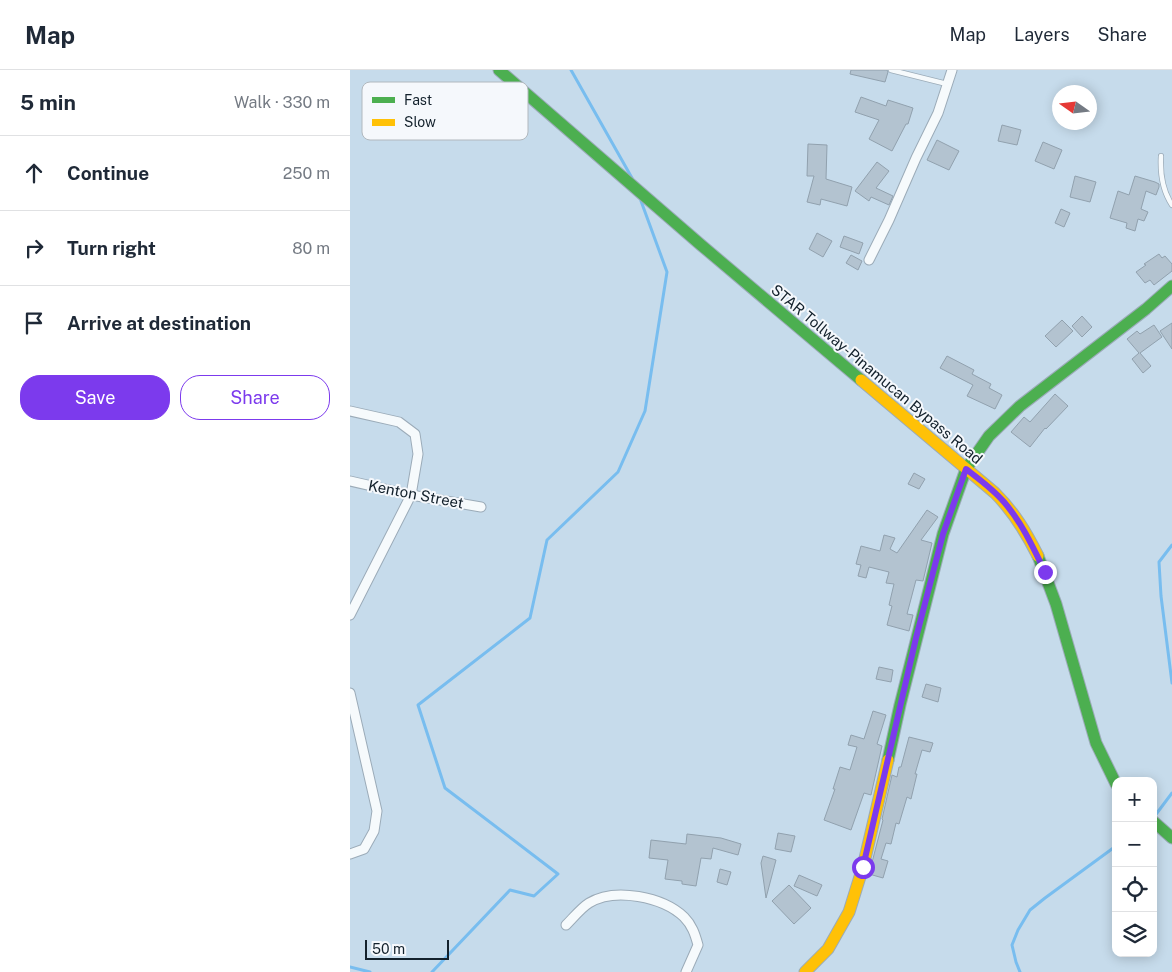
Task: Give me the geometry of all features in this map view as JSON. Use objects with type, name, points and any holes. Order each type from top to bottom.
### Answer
[{"type":"main road","name":"STAR Tollway-Pinamucan Bypass Road","points":[[499,70],[513,82]]},
{"type":"main road","name":"STAR Tollway-Pinamucan Bypass Road","points":[[528,95],[701,245],[1003,501],[1019,522],[1032,545],[1053,594],[1100,750],[1113,777]]},
{"type":"main road","points":[[805,972],[828,949],[849,912],[852,903],[863,867],[902,696],[938,553],[966,469],[989,436],[1020,406],[1146,309],[1172,286]]},
{"type":"main road","points":[[1154,822],[1172,838]]},
{"type":"street","points":[[869,260],[938,113],[952,70]]},
{"type":"street","points":[[350,411],[399,422],[415,434],[418,454],[412,495],[350,615]]},
{"type":"street","name":"Kenton Street","points":[[350,481],[412,495],[481,507]]},
{"type":"street","points":[[350,693],[377,812],[374,831],[364,849],[350,854]]},
{"type":"street","points":[[566,925],[588,903],[607,896],[637,896],[667,905],[684,918],[694,929],[698,945],[686,972]]},
{"type":"lane","points":[[890,70],[947,84]]},
{"type":"lane","points":[[1161,156],[1160,168],[1162,179],[1166,196],[1172,205]]},
{"type":"building","points":[[851,70],[887,70],[888,72],[885,82],[850,74]]},
{"type":"building","points":[[861,97],[886,106],[888,100],[913,108],[908,124],[906,124],[892,151],[869,139],[879,120],[855,112]]},
{"type":"building","points":[[1002,125],[1021,130],[1017,145],[998,141]]},
{"type":"building","points":[[937,140],[959,151],[949,170],[927,160]]},
{"type":"building","points":[[1043,142],[1062,150],[1054,169],[1035,161]]},
{"type":"building","points":[[808,144],[827,145],[826,179],[852,187],[847,206],[821,199],[820,205],[807,202],[814,176],[807,176]]},
{"type":"building","points":[[877,162],[889,171],[876,188],[893,196],[889,205],[871,197],[869,201],[855,191]]},
{"type":"building","points":[[1075,176],[1096,182],[1090,202],[1070,197]]},
{"type":"building","points":[[1135,176],[1155,182],[1159,184],[1159,187],[1156,195],[1146,191],[1141,209],[1148,212],[1144,221],[1138,219],[1135,231],[1126,228],[1127,223],[1110,218],[1118,191],[1129,195]]},
{"type":"building","points":[[1061,209],[1070,213],[1064,227],[1055,223]]},
{"type":"building","points":[[817,233],[832,241],[823,257],[809,249]]},
{"type":"building","points":[[844,236],[863,243],[859,254],[840,247]]},
{"type":"building","points":[[1159,254],[1162,258],[1165,256],[1172,264],[1172,271],[1154,285],[1150,280],[1145,283],[1136,272]]},
{"type":"building","points":[[851,255],[862,261],[858,270],[846,263]]},
{"type":"building","points":[[1082,316],[1092,327],[1082,337],[1072,326]]},
{"type":"building","points":[[1062,320],[1073,331],[1056,347],[1045,336]]},
{"type":"building","points":[[1172,323],[1172,349],[1160,331]]},
{"type":"building","points":[[1154,325],[1162,337],[1140,353],[1151,366],[1143,373],[1132,359],[1139,353],[1127,339],[1137,331],[1140,334]]},
{"type":"building","points":[[947,356],[974,370],[972,374],[991,384],[989,388],[1002,395],[995,409],[967,396],[973,385],[940,368]]},
{"type":"building","points":[[1055,394],[1068,406],[1045,428],[1030,447],[1011,432],[1024,417],[1030,422]]},
{"type":"building","points":[[914,473],[925,479],[919,489],[908,484]]},
{"type":"building","points":[[927,510],[938,517],[921,540],[932,543],[923,581],[916,580],[907,614],[913,615],[909,631],[887,625],[892,606],[889,605],[894,584],[886,583],[889,572],[869,567],[866,578],[858,576],[861,565],[856,564],[861,546],[880,551],[884,535],[895,538],[890,549],[897,553]]},
{"type":"building","points":[[879,667],[893,670],[891,682],[876,679]]},
{"type":"building","points":[[926,684],[941,688],[938,702],[922,697]]},
{"type":"building","points":[[873,711],[886,715],[877,744],[882,746],[871,795],[864,793],[851,830],[824,820],[835,789],[833,789],[840,767],[850,770],[857,747],[848,745],[851,735],[864,739]]},
{"type":"building","points":[[909,737],[933,743],[930,752],[922,750],[915,774],[917,774],[911,799],[907,797],[899,824],[896,823],[891,844],[886,843],[881,859],[888,861],[883,878],[869,874],[892,775],[897,777]]},
{"type":"building","points":[[778,833],[795,836],[791,852],[775,849]]},
{"type":"building","points":[[687,834],[721,838],[741,844],[738,855],[713,848],[711,859],[701,858],[696,886],[682,884],[682,881],[665,879],[668,860],[649,858],[651,840],[686,844]]},
{"type":"building","points":[[763,856],[776,860],[766,898],[761,863]]},
{"type":"building","points":[[720,869],[731,872],[727,885],[717,882]]},
{"type":"building","points":[[799,875],[822,885],[817,896],[794,886]]},
{"type":"building","points":[[789,885],[811,908],[794,924],[772,901]]},
{"type":"waterway","points":[[571,70],[632,178]]},
{"type":"waterway","points":[[432,972],[510,890],[534,896],[558,874],[445,788],[418,705],[530,618],[547,540],[618,472],[645,411],[667,272],[641,201]]},
{"type":"waterway","points":[[1172,545],[1159,562],[1161,596],[1172,683]]},
{"type":"waterway","points":[[1157,813],[1172,793]]},
{"type":"waterway","points":[[1020,972],[1012,945],[1018,930],[1030,910],[1112,849]]},
{"type":"waterway","points":[[350,967],[370,972]]},
{"type":"traffic: fast","points":[[499,70],[513,82]]},
{"type":"traffic: fast","points":[[528,95],[861,380]]},
{"type":"traffic: fast","points":[[888,760],[943,534],[966,469],[989,436],[1020,406],[1146,309],[1172,286]]},
{"type":"traffic: fast","points":[[1038,556],[1056,604],[1096,743],[1113,777]]},
{"type":"traffic: fast","points":[[1154,822],[1172,838]]},
{"type":"traffic: slow","points":[[861,380],[995,493],[1019,523],[1038,556]]},
{"type":"traffic: slow","points":[[805,972],[828,949],[849,912],[863,867],[888,760]]},
{"type":"route","points":[[863,867],[916,638],[943,534],[966,469],[1003,501],[1019,522],[1045,572]]}]
